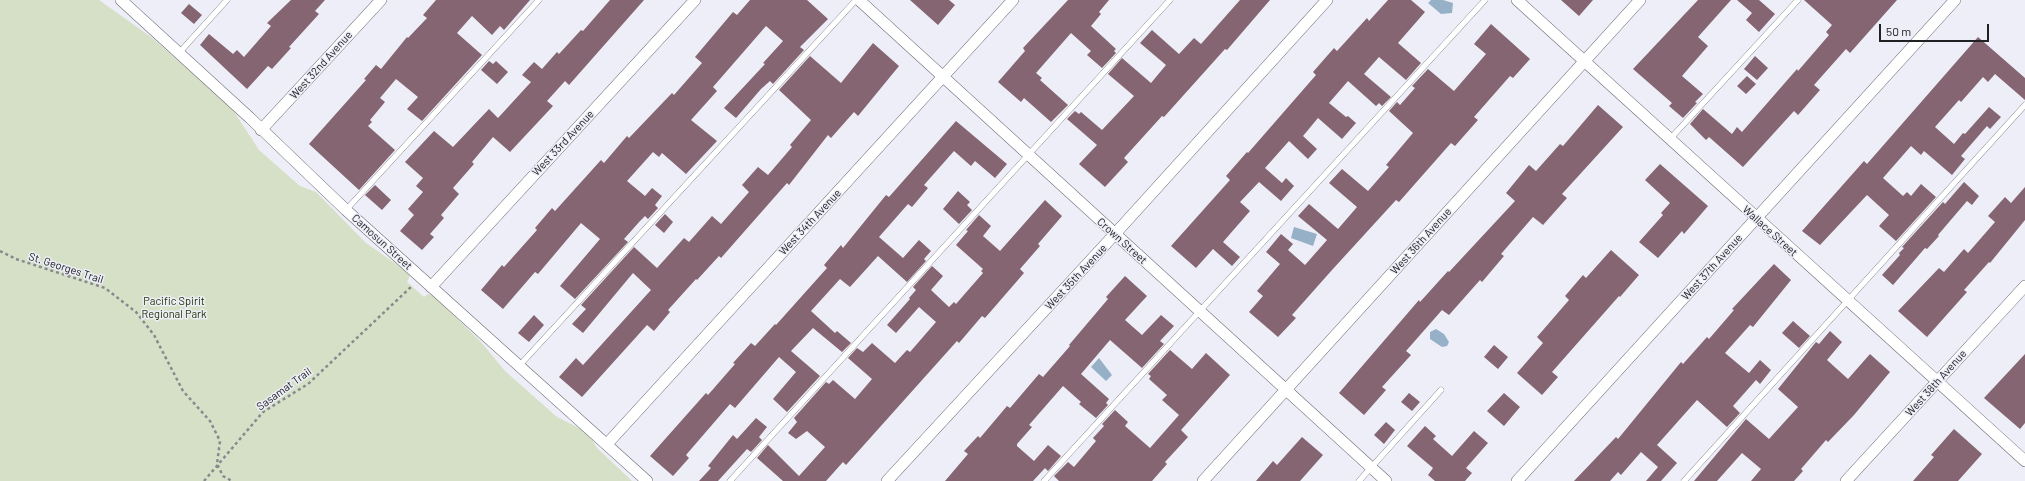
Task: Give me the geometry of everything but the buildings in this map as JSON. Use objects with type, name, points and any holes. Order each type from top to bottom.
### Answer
[{"type":"street","name":"Camosun Street","points":[[121,0],[346,210],[647,481]]},
{"type":"street","name":"West 32nd Avenue","points":[[262,130],[381,0]]},
{"type":"street","name":"West 33rd Avenue","points":[[431,287],[695,0]]},
{"type":"street","name":"Crown Street","points":[[858,0],[1114,235],[1386,481]]},
{"type":"street","name":"West 34th Avenue","points":[[607,444],[1013,0]]},
{"type":"street","name":"West 35th Avenue","points":[[887,481],[1114,235],[1326,0]]},
{"type":"street","name":"Wallace Street","points":[[1517,0],[1848,302],[2025,461]]},
{"type":"street","name":"West 36th Avenue","points":[[1203,481],[1640,0]]},
{"type":"street","name":"West 37th Avenue","points":[[1517,481],[1955,0]]},
{"type":"street","name":"West 38th Avenue","points":[[1846,481],[2025,286]]},
{"type":"lane","points":[[179,53],[227,0]]},
{"type":"lane","points":[[346,210],[539,0]]},
{"type":"lane","points":[[519,367],[858,0]]},
{"type":"lane","points":[[730,481],[1170,0]]},
{"type":"lane","points":[[1044,481],[1484,0]]},
{"type":"lane","points":[[1670,139],[1798,0]]},
{"type":"lane","points":[[1684,481],[1848,302],[2025,105]]},
{"type":"lane","points":[[1359,481],[1441,390]]},
{"type":"path","name":"St. Georges Trail","points":[[0,251],[16,259],[105,288],[136,312],[154,335],[183,391],[210,421],[220,441],[217,464]]},
{"type":"path","name":"Sasamat Trail","points":[[204,481],[263,412],[308,384],[406,293],[415,282]]},
{"type":"path","points":[[217,464],[223,476],[232,481]]},
{"type":"green space","name":"Pacific Spirit Regional Park","points":[[0,0],[99,0],[151,37],[231,107],[259,150],[300,186],[316,192],[366,243],[410,275],[407,282],[424,297],[428,294],[433,295],[481,342],[505,371],[557,417],[587,432],[597,448],[632,481],[0,481]]},
{"type":"water","points":[[1431,0],[1443,0],[1453,3],[1452,13],[1441,14],[1428,3]]},
{"type":"water","points":[[1294,227],[1317,234],[1313,246],[1291,238]]},
{"type":"water","points":[[1436,329],[1444,334],[1449,342],[1447,346],[1442,347],[1430,339],[1430,332]]},
{"type":"water","points":[[1099,358],[1112,375],[1106,381],[1091,367]]}]
